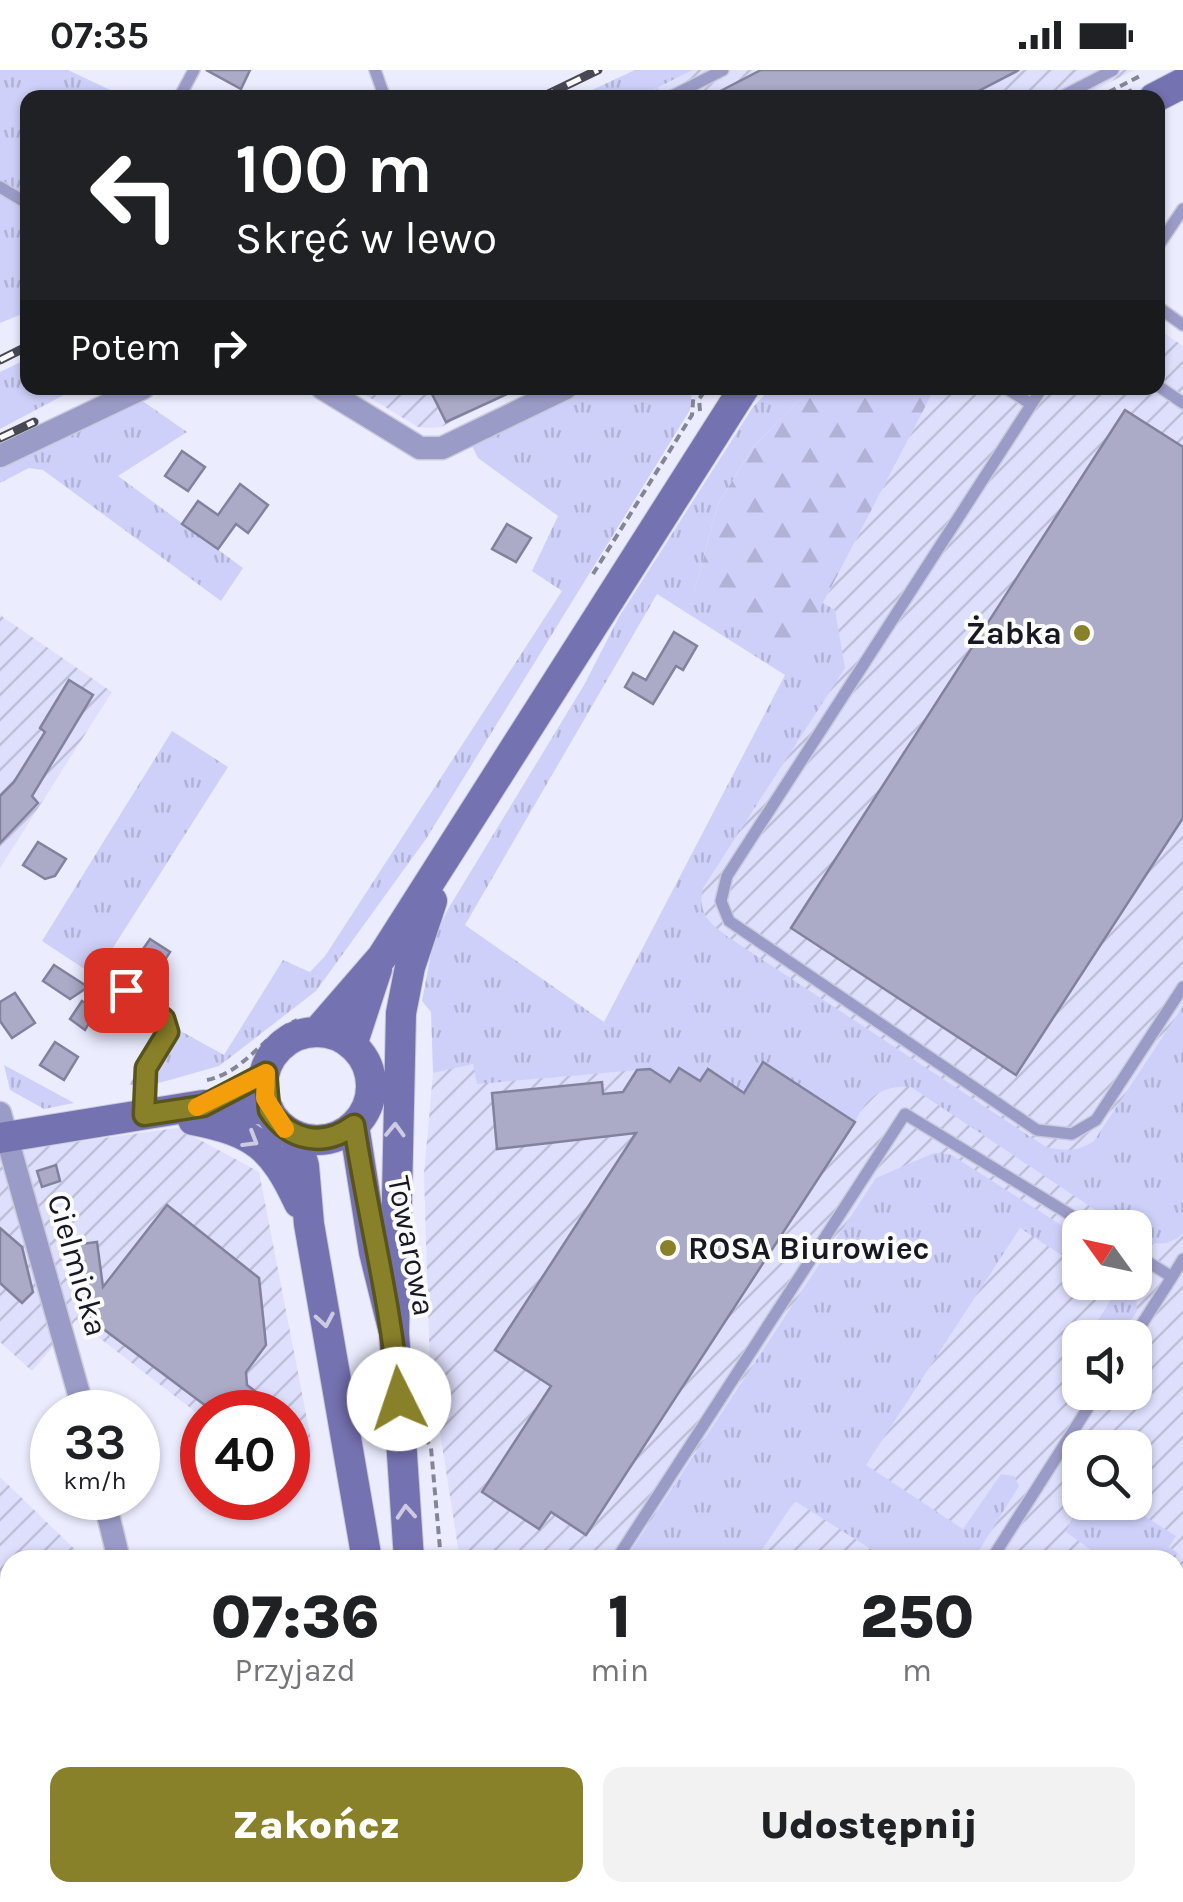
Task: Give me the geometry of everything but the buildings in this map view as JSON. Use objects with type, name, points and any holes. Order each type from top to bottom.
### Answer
[{"type":"street","points":[[0,456],[128,395]]},
{"type":"street","points":[[333,395],[420,448],[442,448],[552,395]]},
{"type":"street","points":[[352,1045],[382,956],[719,395]]},
{"type":"street","points":[[394,1333],[400,1013],[422,923],[462,828]]},
{"type":"street","points":[[269,1110],[266,1073],[270,1060],[382,956]]},
{"type":"street","points":[[295,1135],[320,1140],[354,1125],[364,1114],[371,1084],[362,1056],[352,1045],[308,1025]]},
{"type":"street","points":[[152,1114],[266,1073]]},
{"type":"street","points":[[199,1094],[269,1110],[295,1135],[304,1166],[309,1224],[364,1550]]},
{"type":"street","points":[[2,1129],[152,1114],[224,1126],[254,1139],[276,1156],[309,1224]]},
{"type":"street","name":"Towarowa","points":[[354,1125],[374,1252],[394,1333],[408,1550]]},
{"type":"street","name":"Cielmicka","points":[[2,1129],[78,1390]]},
{"type":"street","points":[[109,1520],[117,1550]]},
{"type":"lane","points":[[684,90],[723,70]]},
{"type":"lane","points":[[1074,90],[1113,70]]},
{"type":"lane","points":[[1165,236],[1183,209]]},
{"type":"lane","points":[[1017,395],[1031,404]]},
{"type":"lane","points":[[1037,395],[727,876],[721,901],[728,921],[1037,1130],[1072,1134],[1096,1120],[1183,986]]},
{"type":"lane","points":[[126,990],[164,1019],[168,1032],[146,1068],[152,1114]]},
{"type":"lane","points":[[622,1550],[905,1114],[1062,1210]]},
{"type":"lane","points":[[1145,1320],[1183,1260]]},
{"type":"lane","points":[[1152,1265],[1172,1277]]},
{"type":"lane","points":[[997,1550],[1087,1410]]},
{"type":"path","points":[[1112,90],[1152,70]]},
{"type":"path","points":[[593,574],[692,416],[694,395]]},
{"type":"path","points":[[199,1094],[236,1070],[272,1035],[308,1025]]},
{"type":"path","points":[[421,1423],[431,1448],[440,1550]]},
{"type":"shaded area","points":[[693,70],[1134,70],[1095,90],[654,90]]},
{"type":"shaded area","points":[[1165,334],[1183,346],[1183,1550],[458,1550],[430,1369],[424,1174],[433,1073],[605,1022],[931,395],[1165,395]]},
{"type":"shaded area","points":[[365,395],[507,395],[441,427],[418,427]]},
{"type":"shaded area","points":[[0,615],[112,692],[0,868]]},
{"type":"shaded area","points":[[178,1128],[259,1172],[301,1390],[180,1390],[180,1400],[76,1320],[32,1371],[0,1342],[0,1152]]},
{"type":"shaded area","points":[[0,1477],[30,1506],[30,1520],[45,1520],[76,1550],[0,1550]]},
{"type":"green space","points":[[0,70],[68,70],[110,90],[20,90],[20,315],[0,323]]},
{"type":"green space","points":[[635,70],[693,70],[653,90],[592,90]]},
{"type":"green space","points":[[20,362],[20,395],[64,395],[0,429],[0,372]]},
{"type":"green space","points":[[567,395],[691,395],[690,410],[426,839],[316,991],[219,1066],[159,1083],[129,1085],[168,1024],[224,1055],[283,960],[310,972],[325,956],[562,591],[532,571],[558,516],[478,458],[470,442]]},
{"type":"green space","points":[[764,395],[804,395],[753,447],[718,504],[694,593],[823,603],[835,610],[845,668],[703,888],[704,912],[731,939],[1046,1147],[1071,1150],[1094,1141],[1183,1006],[1183,1234],[1166,1243],[1152,1243],[1152,1210],[1096,1210],[911,1087],[877,1094],[864,1106],[855,1123],[763,1063],[744,1093],[708,1069],[700,1081],[679,1068],[670,1082],[650,1069],[477,1084],[473,1064],[433,1073],[431,1012],[422,1001],[434,938],[584,685],[619,617],[753,407]],"holes":[[[657,594],[785,675],[604,1022],[465,925]]]},
{"type":"green space","points":[[804,395],[931,395],[798,651],[694,593],[718,504],[753,447]]},
{"type":"green space","points":[[141,400],[187,432],[118,476],[243,568],[221,601],[43,470],[29,468],[0,483],[0,467]]},
{"type":"green space","points":[[172,731],[228,767],[95,976],[42,941]]},
{"type":"green space","points":[[4,1065],[74,1103],[44,1109],[10,1090]]},
{"type":"green space","points":[[934,1153],[950,1154],[1062,1226],[1062,1255],[1020,1228],[866,1465],[963,1529],[1001,1474],[1014,1476],[1019,1486],[979,1550],[872,1550],[795,1501],[762,1550],[632,1550],[876,1178]]},
{"type":"green space","points":[[1111,1300],[1136,1300],[1137,1311],[1131,1320],[1098,1320]]},
{"type":"green space","points":[[1071,1520],[1151,1520],[1176,1536],[1169,1547],[1174,1550],[1091,1550],[1066,1532]]},
{"type":"railway","points":[[557,90],[598,70]]},
{"type":"railway","points":[[0,360],[20,350]]},
{"type":"railway","points":[[0,438],[34,422]]},
{"type":"slow traffic","points":[[197,1107],[266,1073],[264,1086],[269,1110],[285,1129]]},
{"type":"place","name":"Żabka","points":[[1082,633]]},
{"type":"place","name":"ROSA Biurowiec","points":[[668,1248]]},
{"type":"route","points":[[126,990],[164,1019],[168,1032],[146,1068],[144,1115],[203,1106],[266,1073],[265,1098],[284,1129],[320,1140],[344,1133],[354,1125],[374,1252],[394,1333],[399,1399]]}]
